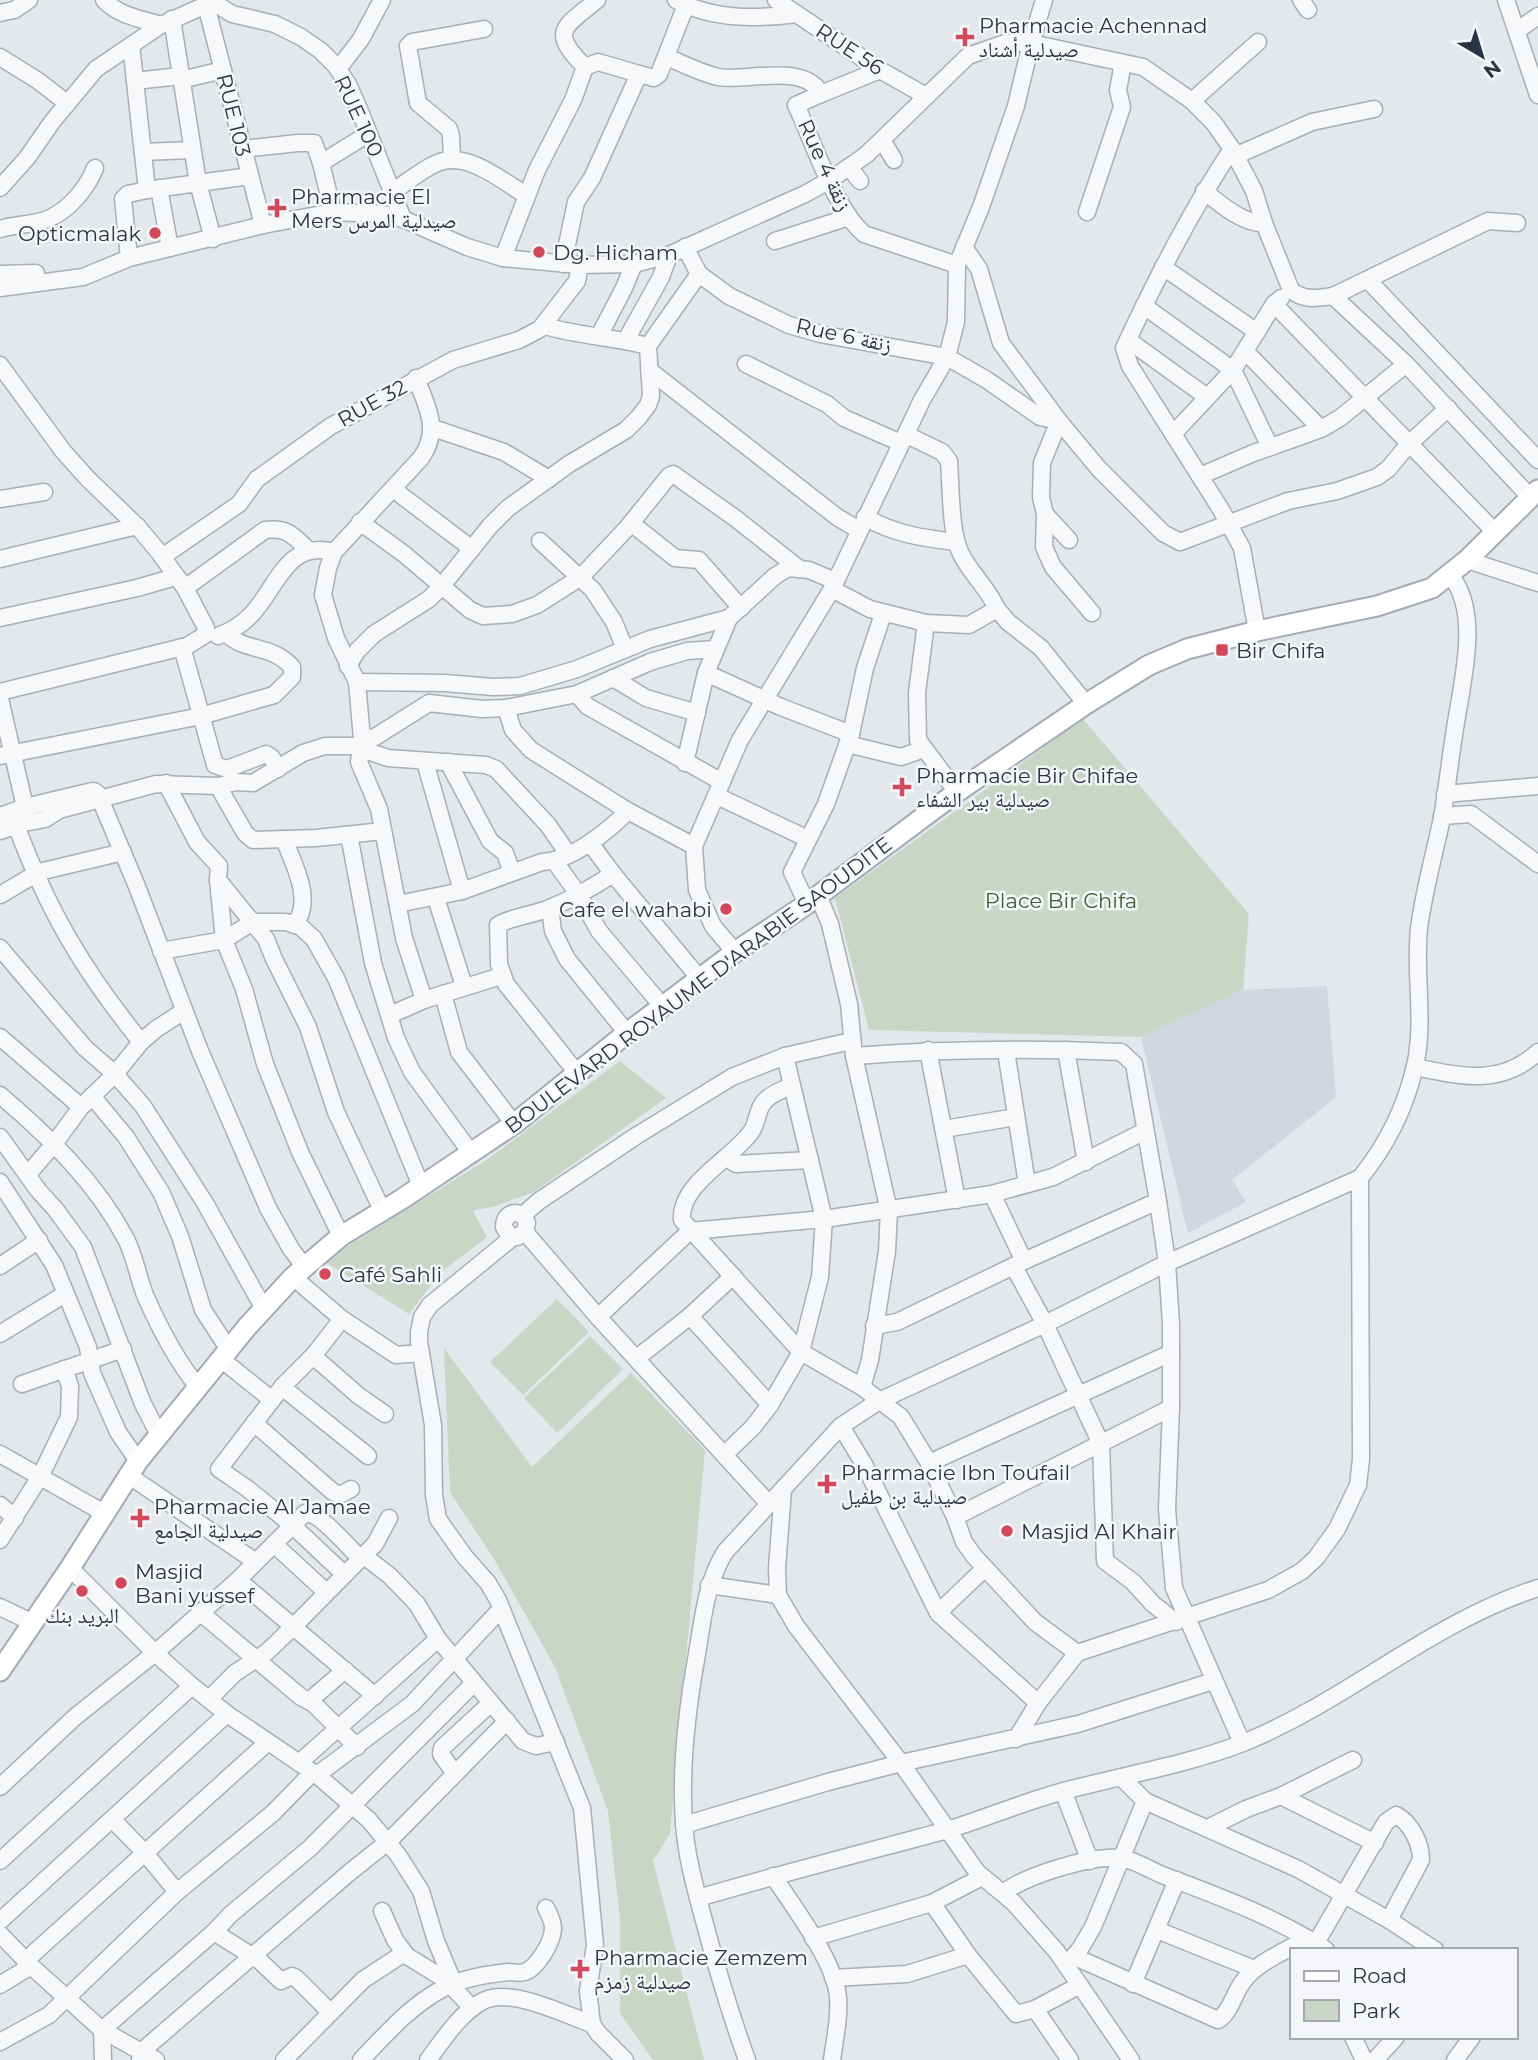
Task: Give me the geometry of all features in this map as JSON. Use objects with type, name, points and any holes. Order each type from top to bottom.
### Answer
[{"type":"main road","name":"BOULEVARD ROYAUME D'ARABIE SAOUDITE","points":[[0,1671],[70,1568],[133,1468],[264,1309],[299,1271],[341,1236],[514,1124],[627,1033],[735,953],[957,792],[1086,704],[1149,665],[1187,649],[1257,631],[1377,606],[1432,588],[1467,560],[1534,493]]},
{"type":"street","points":[[0,13],[14,10],[29,0]]},
{"type":"street","points":[[104,0],[115,10],[167,22]]},
{"type":"street","points":[[176,0],[188,12]]},
{"type":"street","points":[[338,69],[361,39],[382,0]]},
{"type":"street","points":[[584,66],[567,49],[563,36],[566,26],[597,0]]},
{"type":"street","name":"RUE 56","points":[[776,0],[880,70],[926,96]]},
{"type":"street","points":[[735,953],[713,926],[697,890],[694,846],[740,740],[766,701],[833,585],[922,400],[947,357],[956,322],[957,265],[1016,106],[1044,0]]},
{"type":"street","points":[[1506,0],[1538,95]]},
{"type":"street","points":[[0,188],[27,158],[96,69],[167,22],[212,2]]},
{"type":"street","name":"RUE 100","points":[[212,2],[232,14],[275,24],[301,37],[321,51],[338,69],[348,84],[403,219]]},
{"type":"street","name":"RUE 103","points":[[212,2],[223,70],[262,225]]},
{"type":"street","points":[[584,66],[598,62],[657,77],[667,57],[681,3],[702,11],[737,17],[797,15]]},
{"type":"street","points":[[1518,30],[1538,16]]},
{"type":"street","points":[[167,22],[180,78],[198,183],[213,239]]},
{"type":"street","points":[[452,159],[452,136],[449,129],[418,103],[408,46],[412,42],[484,29]]},
{"type":"street","points":[[1192,101],[1258,42]]},
{"type":"street","points":[[0,288],[83,277],[129,258],[262,225],[333,212],[383,214],[403,219],[467,247],[503,258],[580,265],[634,264],[669,255],[806,194],[830,180],[882,140],[968,56],[1005,43],[1031,43],[1143,67],[1192,101],[1214,123],[1233,152],[1254,191],[1291,290],[1298,296],[1311,299],[1333,296],[1488,221],[1517,223]]},
{"type":"street","points":[[131,45],[143,152],[170,248]]},
{"type":"street","points":[[0,57],[67,103]]},
{"type":"street","points":[[667,57],[717,76],[791,77],[811,82],[821,94]]},
{"type":"street","points":[[1087,212],[1122,107],[1118,90],[1124,63]]},
{"type":"street","points":[[503,258],[526,195],[573,100],[584,66]]},
{"type":"street","points":[[135,81],[180,78],[223,70]]},
{"type":"street","name":"Rue 4 زنقة","points":[[880,70],[796,104],[830,180],[849,216],[864,234],[957,265]]},
{"type":"street","points":[[563,264],[576,202],[598,167],[639,74]]},
{"type":"street","points":[[791,77],[796,104]]},
{"type":"street","points":[[1257,631],[1242,548],[1229,522],[1130,366],[1124,348],[1204,191],[1233,152],[1312,122],[1374,109]]},
{"type":"street","points":[[321,163],[368,134]]},
{"type":"street","points":[[882,140],[894,160]]},
{"type":"street","points":[[243,149],[309,142],[316,145],[333,212]]},
{"type":"street","points":[[143,152],[192,150]]},
{"type":"street","points":[[392,192],[435,164],[452,159],[467,161],[526,195]]},
{"type":"street","points":[[849,167],[860,180]]},
{"type":"street","points":[[0,229],[50,218],[69,205],[83,190],[95,168]]},
{"type":"street","points":[[129,258],[123,199],[128,194],[250,176]]},
{"type":"street","points":[[1204,191],[1221,205],[1256,224],[1264,223]]},
{"type":"street","points":[[775,241],[849,216]]},
{"type":"street","name":"Rue 6 زنقة","points":[[685,247],[699,274],[729,296],[789,325],[820,334],[947,357],[987,380],[1040,417],[1059,421]]},
{"type":"street","points":[[964,247],[979,269],[1001,343],[1059,421],[1099,469],[1172,539],[1180,542],[1288,501],[1337,491],[1377,477],[1448,408]]},
{"type":"street","points":[[626,340],[661,277],[669,255]]},
{"type":"street","points":[[599,336],[625,288],[634,264]]},
{"type":"street","name":"RUE 32","points":[[162,557],[239,504],[257,479],[331,425],[453,360],[519,340],[545,326],[577,281],[580,265]]},
{"type":"street","points":[[1163,267],[1256,332]]},
{"type":"street","points":[[0,274],[39,273],[83,277]]},
{"type":"street","points":[[348,666],[357,651],[374,634],[429,599],[508,508],[626,430],[639,418],[651,396],[649,346],[699,274]]},
{"type":"street","points":[[1368,281],[1538,460]]},
{"type":"street","points":[[1173,434],[1233,370],[1275,304],[1291,290]]},
{"type":"street","points":[[1333,296],[1406,364],[1534,493]]},
{"type":"street","points":[[1275,304],[1495,532]]},
{"type":"street","points":[[1144,306],[1233,370],[1270,447]]},
{"type":"street","points":[[545,326],[649,346]]},
{"type":"street","points":[[1128,340],[1207,397]]},
{"type":"street","points":[[1245,351],[1321,429]]},
{"type":"street","points":[[746,364],[827,404],[844,418],[942,452],[949,461],[956,542],[961,556],[990,593],[996,609],[1041,648],[1086,704]]},
{"type":"street","points":[[1200,476],[1321,429],[1340,418],[1363,396],[1406,364]]},
{"type":"street","points":[[0,365],[63,451],[137,526],[162,557],[203,620],[205,635]]},
{"type":"street","points":[[649,370],[837,517],[907,536],[956,542]]},
{"type":"street","points":[[416,378],[433,431],[429,447],[334,552],[323,595],[327,615],[357,682],[361,744],[359,762],[377,802],[413,969],[424,1000]]},
{"type":"street","points":[[1059,421],[1042,463],[1044,547],[1053,567],[1091,613]]},
{"type":"street","points":[[433,431],[439,430],[492,447],[519,460],[549,480]]},
{"type":"street","points":[[360,522],[404,554],[470,611],[491,617],[522,612],[582,578],[673,474],[797,567]]},
{"type":"street","points":[[393,489],[472,549]]},
{"type":"street","points":[[0,499],[44,492]]},
{"type":"street","points":[[1045,514],[1069,540]]},
{"type":"street","points":[[631,523],[675,558],[699,560],[735,613]]},
{"type":"street","points":[[0,559],[137,526]]},
{"type":"street","points":[[0,618],[137,588],[180,583],[265,530],[279,528],[287,531],[308,550]]},
{"type":"street","points":[[540,541],[582,578],[603,604],[625,649]]},
{"type":"street","points":[[0,692],[182,647],[205,635],[226,633],[251,615],[286,566],[308,550],[320,548],[334,552]]},
{"type":"street","points":[[1467,560],[1538,583]]},
{"type":"street","points":[[685,763],[705,673],[715,649],[735,613],[775,576],[788,568],[809,570],[855,603],[883,614],[926,623],[969,625],[996,609]]},
{"type":"street","points":[[747,2060],[727,2004],[698,1898],[684,1825],[684,1769],[691,1689],[709,1585],[715,1568],[725,1552],[841,1426],[879,1401],[1045,1324],[1167,1262],[1360,1178],[1378,1156],[1405,1105],[1415,1067],[1419,1041],[1416,969],[1419,926],[1442,816],[1465,678],[1466,628],[1463,597],[1460,586],[1450,575]]},
{"type":"street","points":[[357,682],[445,682],[493,687],[520,686],[577,670],[650,639],[735,613]]},
{"type":"street","points":[[862,1387],[870,1360],[887,1251],[888,1211],[852,1048],[849,1004],[830,924],[792,872],[826,804],[849,739],[865,668],[883,614]]},
{"type":"street","points":[[926,623],[917,693],[918,740],[957,792]]},
{"type":"street","points":[[6,755],[201,716],[274,695],[292,677],[292,667],[282,656],[254,646],[241,645],[226,633]]},
{"type":"street","points":[[182,647],[211,756],[219,768],[227,769],[266,754],[272,758],[278,769]]},
{"type":"street","points":[[141,1042],[88,972],[8,828],[45,819],[59,810],[144,786],[166,783],[218,786],[236,782],[253,783],[314,748],[361,744],[429,704],[482,709],[506,708],[577,694],[650,662],[700,649],[715,649]]},
{"type":"street","points":[[705,673],[849,739],[901,757],[924,748]]},
{"type":"street","points":[[613,678],[646,698],[696,713]]},
{"type":"street","points":[[577,694],[587,706],[685,763],[720,789],[808,839]]},
{"type":"street","points":[[0,699],[6,755],[25,807]]},
{"type":"street","points":[[506,708],[513,730],[531,750],[628,811],[694,846]]},
{"type":"street","points":[[361,744],[388,758],[486,765],[501,772],[548,825],[561,858],[599,931],[663,1007]]},
{"type":"street","points":[[425,762],[462,891]]},
{"type":"street","points":[[448,762],[489,841],[505,853],[512,872]]},
{"type":"street","points":[[166,783],[197,842],[218,864],[224,940],[244,989],[265,1064],[295,1143],[341,1236]]},
{"type":"street","points":[[218,786],[234,816],[253,840],[383,831]]},
{"type":"street","points":[[1445,794],[1538,786]]},
{"type":"street","points":[[0,816],[25,807],[94,791],[123,852],[184,1011],[270,1213],[291,1250],[299,1271],[342,1320],[396,1355],[421,1353]]},
{"type":"street","points":[[398,904],[462,891],[541,862],[561,858],[590,843],[628,811]]},
{"type":"street","points":[[1442,816],[1471,814],[1538,864]]},
{"type":"street","points":[[349,835],[367,934],[402,1055],[471,1153]]},
{"type":"street","points":[[284,839],[297,874],[303,903],[295,924]]},
{"type":"street","points":[[590,843],[700,979]]},
{"type":"street","points":[[0,895],[34,875],[123,852]]},
{"type":"street","points":[[577,1073],[501,976],[497,951],[498,925],[550,908],[579,895],[613,874]]},
{"type":"street","points":[[218,880],[266,939],[304,1019],[336,1112],[382,1210]]},
{"type":"street","points":[[436,898],[464,986]]},
{"type":"street","points":[[550,908],[553,931],[562,951],[627,1033]]},
{"type":"street","points":[[161,951],[224,940],[253,922],[295,924],[314,939],[336,978],[421,1186]]},
{"type":"street","points":[[0,948],[85,1048],[115,1074],[143,1106],[205,1203],[264,1309]]},
{"type":"street","points":[[390,1015],[424,1000],[501,976]]},
{"type":"street","points":[[443,994],[459,1052],[514,1124]]},
{"type":"street","points":[[28,1174],[141,1042],[184,1011]]},
{"type":"street","points":[[0,1037],[87,1102],[126,1137],[161,1192],[180,1236],[204,1310],[225,1354],[277,1394],[368,1456]]},
{"type":"street","points":[[769,1504],[637,1358],[519,1234],[504,1227],[506,1218],[514,1213],[523,1215],[539,1201],[636,1136],[732,1077],[785,1056],[852,1048],[1121,1052],[1134,1064],[1167,1262],[1171,1353],[1167,1508],[1174,1588],[1181,1620],[1242,1743]]},
{"type":"street","points":[[928,1050],[957,1200]]},
{"type":"street","points":[[1066,1050],[1086,1162]]},
{"type":"street","points":[[1006,1051],[1027,1184]]},
{"type":"street","points":[[1415,1067],[1465,1077],[1499,1075],[1530,1060],[1538,1052]]},
{"type":"street","points":[[725,1454],[753,1427],[770,1405],[800,1352],[820,1277],[824,1219],[785,1056]]},
{"type":"street","points":[[792,1086],[767,1098],[759,1107],[753,1129],[727,1158],[695,1185],[684,1201],[682,1220],[800,1352],[862,1387],[901,1417],[929,1463],[964,1542],[984,1569],[1035,1622],[1077,1653]]},
{"type":"street","points":[[0,1095],[54,1144],[94,1189],[132,1253],[145,1294],[168,1342],[198,1387]]},
{"type":"street","points":[[944,1129],[1016,1117]]},
{"type":"street","points":[[598,1317],[690,1231],[824,1219],[992,1194],[1053,1177],[1145,1131]]},
{"type":"street","points":[[0,1136],[83,1247],[144,1404],[159,1435]]},
{"type":"street","points":[[727,1158],[736,1164],[810,1160]]},
{"type":"street","points":[[1016,1740],[1038,1703],[1077,1653],[1268,1590],[1302,1571],[1316,1559],[1338,1529],[1358,1485],[1361,1459],[1360,1178]]},
{"type":"street","points":[[3,1193],[39,1240],[54,1265],[88,1348],[92,1373],[133,1468],[256,1562]]},
{"type":"street","points":[[992,1194],[1045,1324],[1101,1444],[1105,1561],[1133,1582],[1153,1604],[1181,1620]]},
{"type":"street","points":[[874,1326],[897,1322],[1158,1201]]},
{"type":"street","points":[[519,1234],[427,1308],[421,1321],[419,1342],[433,1425],[434,1495],[438,1519],[465,1557],[488,1583],[501,1609],[556,1742],[583,1816],[595,1945],[588,1991],[592,2024],[625,2060]]},
{"type":"street","points":[[0,1266],[39,1240]]},
{"type":"street","points":[[637,1358],[690,1316],[733,1276]]},
{"type":"street","points":[[0,1334],[65,1294]]},
{"type":"street","points":[[690,1316],[770,1405]]},
{"type":"street","points":[[342,1320],[277,1394],[221,1463],[219,1470],[248,1489],[292,1525],[344,1574]]},
{"type":"street","points":[[22,1384],[122,1349]]},
{"type":"street","points":[[929,1463],[1171,1353]]},
{"type":"street","points":[[313,1356],[359,1396],[385,1414]]},
{"type":"street","points":[[0,1541],[41,1475],[69,1417],[70,1386],[64,1369]]},
{"type":"street","points":[[955,1517],[1171,1408]]},
{"type":"street","points":[[254,1423],[333,1492],[340,1494],[351,1489]]},
{"type":"street","points":[[841,1426],[865,1466],[938,1613],[1038,1703]]},
{"type":"street","points":[[0,1454],[104,1513]]},
{"type":"street","points":[[783,1490],[776,1568],[778,1595],[796,1626],[901,1763],[982,1877],[1070,1960],[1218,2020],[1223,2017],[1237,1990],[1254,1969],[1290,1954]]},
{"type":"street","points":[[0,1505],[15,1518]]},
{"type":"street","points":[[0,1787],[75,1717],[155,1653],[238,1580],[305,1513],[314,1514],[362,1556],[390,1576],[418,1604],[438,1639],[523,1741],[532,1746],[556,1742]]},
{"type":"street","points":[[209,1699],[235,1673],[274,1646],[294,1626],[380,1536],[389,1518]]},
{"type":"street","points":[[274,1544],[326,1592]]},
{"type":"street","points":[[70,1568],[192,1686],[309,1771],[369,1820],[388,1841],[421,1891],[453,1984]]},
{"type":"street","points":[[938,1613],[984,1569]]},
{"type":"street","points":[[238,1580],[375,1696]]},
{"type":"street","points":[[709,1585],[778,1595]]},
{"type":"street","points":[[698,1898],[947,1830],[1063,1791],[1242,1743],[1347,1691],[1464,1618],[1538,1588]]},
{"type":"street","points":[[0,1607],[33,1623]]},
{"type":"street","points":[[309,1771],[357,1747],[419,1698],[501,1609]]},
{"type":"street","points":[[201,1613],[304,1700],[309,1701],[357,1747]]},
{"type":"street","points":[[0,2042],[41,2021],[177,1892],[273,1812],[309,1771],[338,1729],[438,1639]]},
{"type":"street","points":[[309,1701],[345,1670]]},
{"type":"street","points":[[684,1825],[901,1763],[1016,1740],[1110,1715],[1213,1681]]},
{"type":"street","points":[[103,2060],[103,2030],[231,1914],[291,1865],[474,1683]]},
{"type":"street","points":[[0,1861],[192,1686]]},
{"type":"street","points":[[455,1774],[441,1754],[442,1748],[491,1703]]},
{"type":"street","points":[[0,1922],[227,1714]]},
{"type":"street","points":[[0,1934],[28,1964],[103,2030],[146,2057],[254,1956],[388,1841],[507,1721]]},
{"type":"street","points":[[0,1985],[28,1964],[268,1742]]},
{"type":"street","points":[[1208,1828],[1246,1809],[1281,1796],[1353,1759]]},
{"type":"street","points":[[1121,1777],[1145,1801],[1298,1869],[1389,1920],[1432,1948]]},
{"type":"street","points":[[1063,1791],[1090,1861]]},
{"type":"street","points":[[1281,1796],[1375,1843]]},
{"type":"street","points":[[1070,1960],[1093,1927],[1145,1801]]},
{"type":"street","points":[[1003,1894],[1038,1875],[1090,1861],[1122,1857],[1254,1911],[1316,1944],[1388,1819],[1396,1815],[1405,1821],[1414,1834],[1421,1860],[1389,1920]]},
{"type":"street","points":[[112,1819],[177,1892]]},
{"type":"street","points":[[774,1876],[813,1938],[833,1978],[837,1996],[832,2060]]},
{"type":"street","points":[[813,1938],[932,1903],[982,1877]]},
{"type":"street","points":[[1133,1984],[1177,1880]]},
{"type":"street","points":[[932,1903],[968,1955],[1014,2012],[1021,2014],[1080,1985]]},
{"type":"street","points":[[361,2060],[417,2005],[453,1984],[510,1972],[521,1973],[530,1969],[541,1956],[552,1935],[553,1927],[546,1908]]},
{"type":"street","points":[[382,1911],[392,1935],[404,1953],[453,1984],[472,2008]]},
{"type":"street","points":[[1157,1930],[1254,1969]]},
{"type":"street","points":[[214,1932],[254,1956],[281,1981],[295,1977],[331,2012]]},
{"type":"street","points":[[284,2060],[374,1971],[404,1953]]},
{"type":"street","points":[[833,1978],[907,1974],[968,1955]]},
{"type":"street","points":[[1070,1960],[1080,1985],[1131,2060]]},
{"type":"street","points":[[428,2060],[472,2008],[489,1999],[511,1996],[592,2024]]},
{"type":"street","points":[[1035,2008],[1070,2060]]},
{"type":"street","points":[[1354,2039],[1364,2060]]},
{"type":"street","points":[[1375,2060],[1394,2039]]},
{"type":"street","points":[[1455,2060],[1468,2039]]},
{"type":"shaded area","points":[[1327,986],[1336,1097],[1232,1180],[1246,1202],[1188,1233],[1141,1037],[1243,990]]},
{"type":"green space","name":"Place Bir Chifa","points":[[1083,719],[1249,914],[1243,990],[1141,1037],[869,1030],[835,898]]},
{"type":"green space","points":[[620,1061],[666,1098],[534,1192],[473,1211],[487,1237],[441,1272],[409,1314],[324,1261],[488,1159]]},
{"type":"green space","points":[[557,1299],[589,1332],[523,1395],[490,1362]]},
{"type":"green space","points":[[590,1336],[623,1369],[557,1433],[524,1398]]},
{"type":"green space","points":[[444,1348],[532,1467],[631,1373],[705,1450],[670,1834],[653,1861],[704,2060],[653,2060],[620,2013],[620,1919],[608,1811],[555,1667],[494,1559],[450,1492]]},
{"type":"place","name":"Pharmacie Achennad صيدلية أشناد","points":[[965,37]]},
{"type":"place","name":"Pharmacie El Mers صيدلية المرس","points":[[277,208]]},
{"type":"place","name":"Opticmalak","points":[[155,233]]},
{"type":"place","name":"Dg. Hicham","points":[[539,252]]},
{"type":"place","name":"Bir Chifa","points":[[1222,650]]},
{"type":"place","name":"Pharmacie Bir Chifae صيدلية بير الشفاء","points":[[902,787]]},
{"type":"place","name":"Cafe el wahabi","points":[[726,909]]},
{"type":"place","name":"Café Sahli","points":[[325,1274]]},
{"type":"place","name":"Pharmacie Ibn Toufail صيدلية بن طفيل","points":[[827,1484]]},
{"type":"place","name":"Pharmacie Al Jamae صيدلية الجامع","points":[[140,1518]]},
{"type":"place","name":"Masjid Al Khair","points":[[1007,1531]]},
{"type":"place","name":"Masjid Bani yussef","points":[[121,1583]]},
{"type":"place","name":"البريد بنك","points":[[82,1591]]},
{"type":"place","name":"Pharmacie Zemzem صيدلية زمزم","points":[[580,1969]]}]
